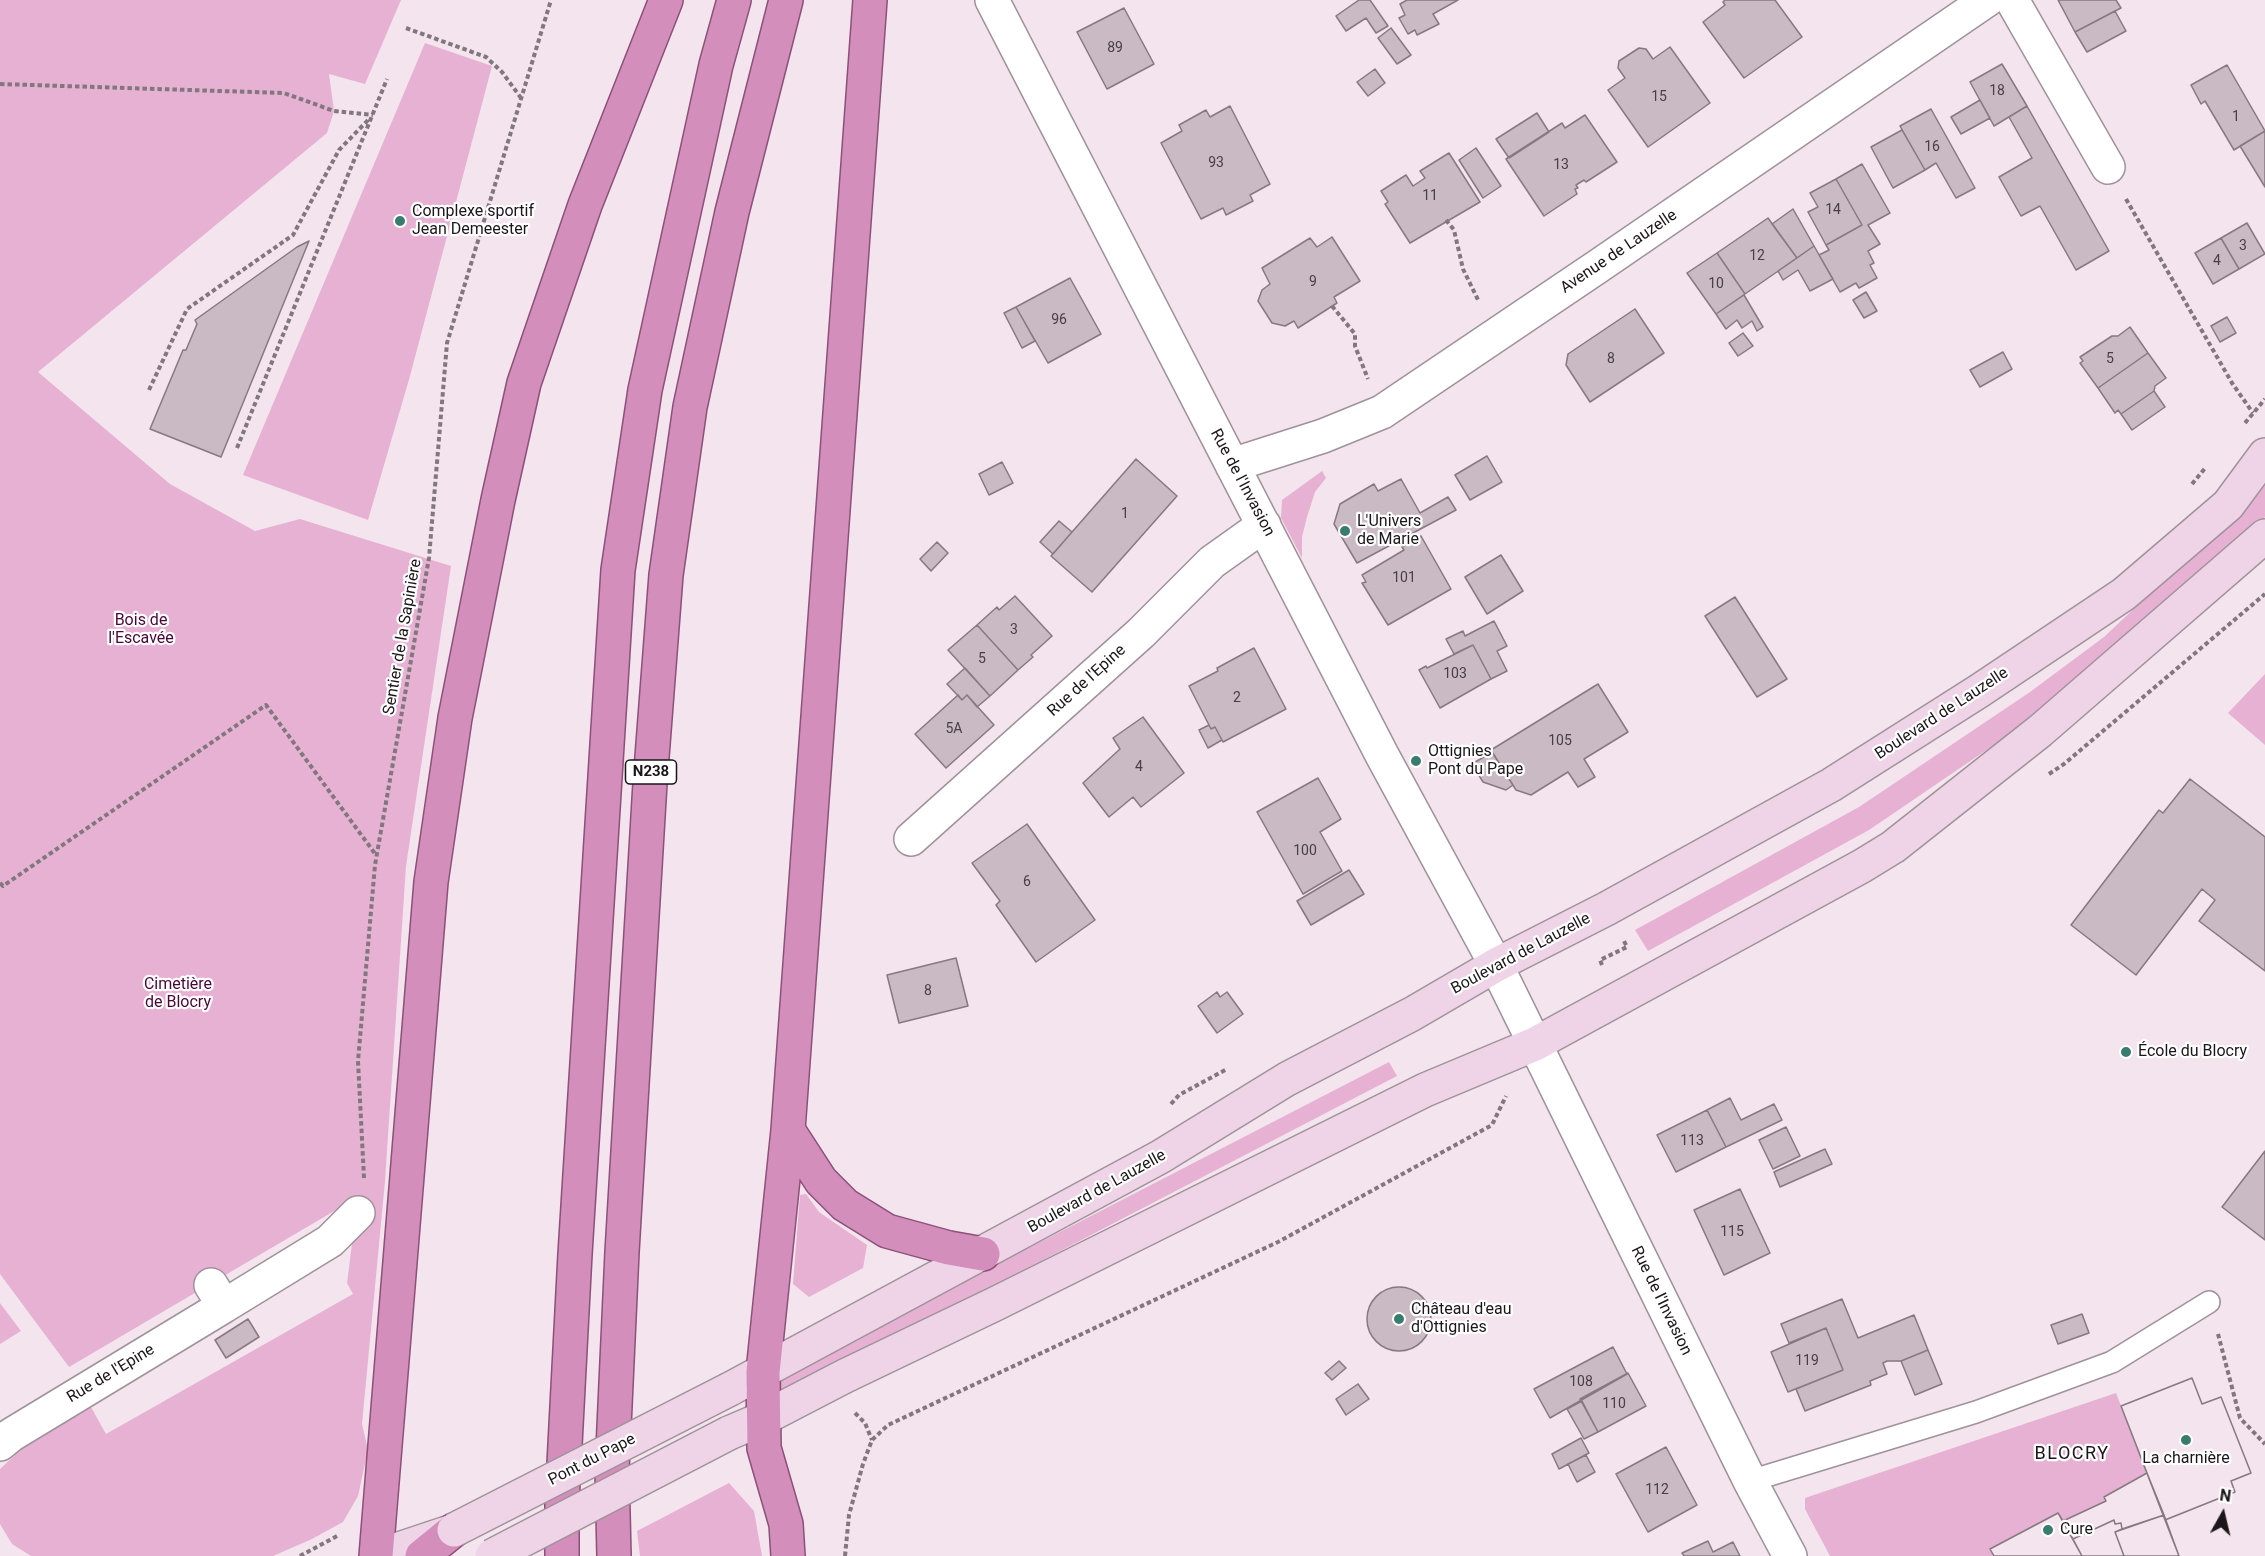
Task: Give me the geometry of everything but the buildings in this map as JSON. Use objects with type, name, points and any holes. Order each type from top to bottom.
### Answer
[{"type":"highway","points":[[377,1556],[431,882],[455,718],[498,500],[524,383],[585,205],[666,0]]},
{"type":"highway","name":"N238","points":[[562,1556],[562,1502],[574,1254],[618,570],[645,390],[716,65],[734,0]]},
{"type":"highway","name":"N238","points":[[614,1556],[612,1471],[622,1252],[650,783],[666,575],[690,407],[732,212],[786,0]]},
{"type":"highway","points":[[788,1556],[786,1524],[764,1448],[763,1372],[788,1130],[870,0]]},
{"type":"highway","points":[[788,1130],[821,1181],[845,1205],[886,1231],[949,1248],[983,1254]]},
{"type":"highway","points":[[422,1556],[454,1530]]},
{"type":"main road","name":"Boulevard de Lauzelle","points":[[730,1389],[1160,1157],[1287,1079],[1412,1014],[1496,965],[1606,909],[1831,785],[2124,594],[2228,505],[2265,455]]},
{"type":"main road","points":[[492,1556],[729,1433],[764,1418],[1425,1090],[1535,1044],[1711,950],[1893,847],[2040,731],[2265,536]]},
{"type":"main road","name":"Pont du Pape","points":[[377,1556],[454,1530],[730,1389]]},
{"type":"street","name":"Rue de l'Invasion","points":[[992,0],[1382,755],[1496,965],[1750,1481],[1790,1556]]},
{"type":"street","name":"Avenue de Lauzelle","points":[[1232,465],[1323,436],[1382,412],[1582,278],[1987,0]]},
{"type":"street","points":[[2012,0],[2108,167]]},
{"type":"street","name":"Rue de l'Epine","points":[[911,839],[1141,633],[1212,562],[1264,525]]},
{"type":"street","name":"Rue de l'Epine","points":[[0,1444],[217,1295],[330,1241],[358,1213]]},
{"type":"lane","points":[[1750,1481],[1976,1412],[2112,1362],[2209,1302]]},
{"type":"path","name":"Sentier de la Sapinière","points":[[358,1213],[365,1197],[358,1061],[377,856],[429,558],[447,343],[551,0]]},
{"type":"path","points":[[406,28],[486,57],[502,72],[521,99]]},
{"type":"path","points":[[237,448],[387,79]]},
{"type":"path","points":[[0,84],[284,93],[334,111],[373,115]]},
{"type":"path","points":[[149,390],[187,309],[293,236],[339,150],[373,115]]},
{"type":"path","points":[[2108,167],[2232,383],[2253,413]]},
{"type":"path","points":[[1446,220],[1454,230],[1463,268],[1484,310]]},
{"type":"path","points":[[1332,306],[1355,334],[1355,346],[1370,383]]},
{"type":"path","points":[[0,883],[3,886],[266,705],[377,856]]},
{"type":"path","points":[[845,1556],[849,1515],[872,1440],[888,1425],[1278,1242],[1492,1125],[1509,1090]]},
{"type":"path","points":[[2209,1302],[2241,1418],[2265,1444]]},
{"type":"path","points":[[851,1409],[865,1423],[872,1440]]},
{"type":"green space","points":[[0,0],[401,0],[365,84],[329,74],[334,111],[327,133],[38,372],[170,484],[255,531],[300,519],[451,566],[406,866],[385,1181],[362,1424],[368,1450],[358,1496],[343,1522],[273,1556],[31,1556],[12,1544],[0,1524],[0,1469],[28,1443],[87,1400],[106,1434],[353,1294],[347,1283],[358,1197],[69,1367],[0,1274]]},
{"type":"green space","name":"Complexe sportif Jean Demeester","points":[[425,43],[492,66],[410,376],[368,520],[243,475]]},
{"type":"green space","points":[[1322,471],[1326,478],[1315,492],[1307,517],[1302,537],[1302,558],[1281,518],[1282,500]]},
{"type":"green space","points":[[2265,481],[2265,517],[2195,585],[2060,700],[1869,830],[1648,951],[1635,930],[1859,807],[2030,692],[2104,637],[2224,524]]},
{"type":"green space","points":[[2265,674],[2265,745],[2228,713]]},
{"type":"green space","points":[[1389,1062],[1397,1076],[785,1394],[776,1389],[776,1382],[965,1281]]},
{"type":"green space","points":[[806,1194],[819,1212],[867,1245],[863,1268],[809,1297],[793,1284],[800,1195]]},
{"type":"green space","points":[[0,1303],[21,1331],[0,1344]]},
{"type":"green space","points":[[2116,1393],[2147,1473],[2104,1497],[2106,1501],[2063,1521],[2058,1514],[1990,1549],[1994,1556],[1830,1556],[1805,1509],[1805,1498]]},
{"type":"green space","points":[[729,1483],[754,1511],[762,1556],[640,1556],[637,1531]]},
{"type":"place","name":"Complexe sportif Jean Demeester","points":[[400,221]]},
{"type":"place","name":"L'Univers de Marie","points":[[1345,531]]},
{"type":"place","name":"Ottignies Pont du Pape","points":[[1416,761]]},
{"type":"place","name":"École du Blocry","points":[[2126,1052]]},
{"type":"place","name":"Château d'eau d'Ottignies","points":[[1399,1319]]},
{"type":"place","name":"La charnière","points":[[2186,1440]]},
{"type":"place","name":"Cure","points":[[2048,1530]]},
{"type":"district","name":"BLOCRY","points":[[2072,1454]]},
{"type":"park label","name":"Bois de l'Escavée","points":[[141,630]]},
{"type":"park label","name":"Cimetière de Blocry","points":[[178,994]]}]
